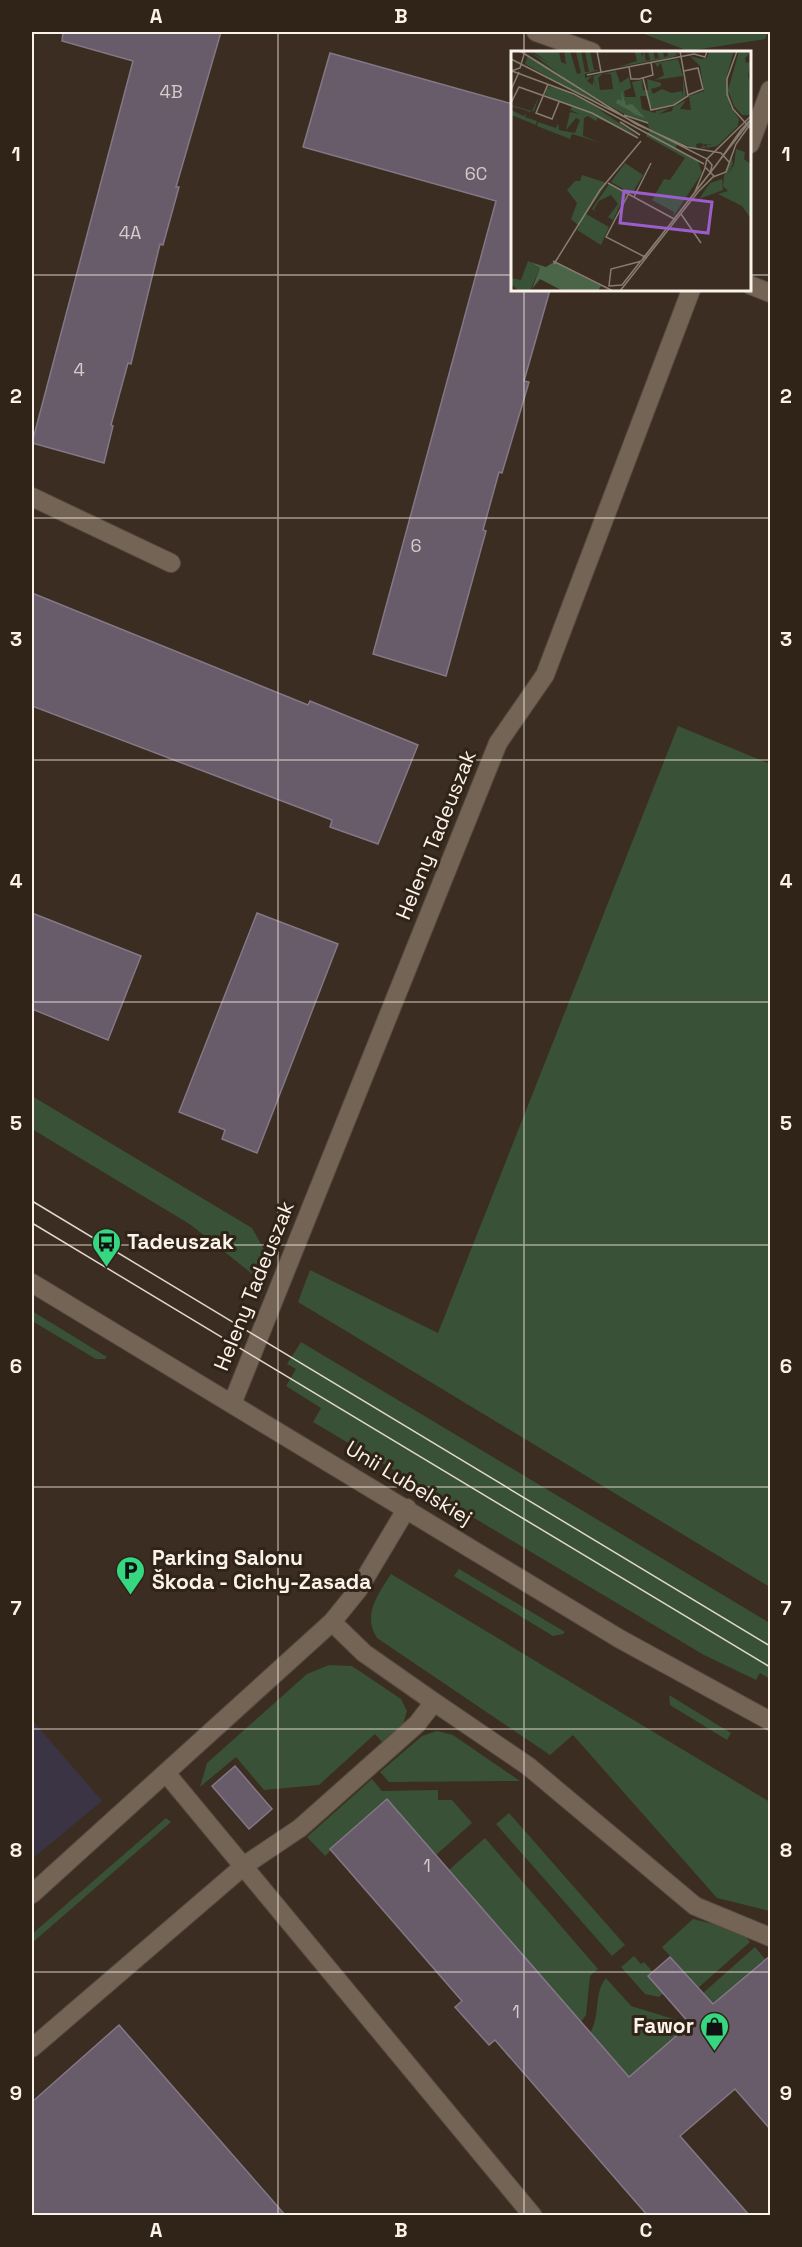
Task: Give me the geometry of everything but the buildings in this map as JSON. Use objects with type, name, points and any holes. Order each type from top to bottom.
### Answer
[{"type":"street","points":[[536,32],[589,51]]},
{"type":"street","points":[[751,138],[755,114],[771,90]]},
{"type":"street","points":[[751,285],[771,293]]},
{"type":"street","name":"Heleny Tadeuszak","points":[[232,1404],[498,743],[545,675],[691,291]]},
{"type":"street","points":[[32,497],[171,563]]},
{"type":"street","name":"Unii Lubelskiej","points":[[32,1283],[620,1639],[769,1720]]},
{"type":"street","points":[[32,1894],[332,1622],[358,1590],[407,1508]]},
{"type":"street","points":[[332,1622],[364,1653],[528,1766],[695,1906],[771,1937]]},
{"type":"street","points":[[32,2048],[245,1865],[300,1828],[417,1724],[434,1702]]},
{"type":"street","points":[[166,1773],[245,1865],[533,2216]]},
{"type":"shaded area","points":[[32,1720],[102,1801],[32,1859]]},
{"type":"green space","points":[[639,32],[768,32],[765,39],[688,51]]},
{"type":"green space","points":[[678,726],[770,764],[770,1587],[298,1302],[310,1270],[438,1333]]},
{"type":"green space","points":[[32,1096],[252,1228],[266,1253],[256,1277],[191,1225],[32,1129]]},
{"type":"green space","points":[[32,1311],[107,1357],[96,1359],[32,1321]]},
{"type":"green space","points":[[301,1342],[770,1623],[770,1679],[760,1673],[756,1680],[704,1655],[313,1422],[321,1408],[286,1386],[296,1369],[287,1364]]},
{"type":"green space","points":[[459,1569],[565,1632],[553,1636],[454,1576]]},
{"type":"green space","points":[[391,1574],[770,1802],[770,1911],[717,1898],[573,1735],[550,1755],[377,1638],[371,1621],[371,1613],[377,1597]]},
{"type":"green space","points":[[329,1665],[352,1666],[401,1699],[407,1711],[403,1724],[382,1742],[375,1734],[319,1785],[264,1790],[236,1757],[200,1787],[207,1763],[307,1674]]},
{"type":"green space","points":[[669,1695],[731,1733],[727,1740],[670,1705]]},
{"type":"green space","points":[[437,1731],[453,1735],[520,1781],[389,1782],[380,1772],[422,1736]]},
{"type":"green space","points":[[372,1779],[382,1791],[438,1790],[438,1800],[452,1800],[472,1823],[436,1855],[387,1799],[325,1856],[307,1837]]},
{"type":"green space","points":[[509,1813],[625,1945],[612,1956],[496,1824]]},
{"type":"green space","points":[[166,1818],[171,1822],[32,1943],[32,1934]]},
{"type":"green space","points":[[485,1838],[598,1969],[590,1976],[586,2015],[581,2022],[449,1870]]},
{"type":"green space","points":[[693,1919],[741,1931],[750,1942],[698,1988],[662,1947]]},
{"type":"green space","points":[[755,1947],[765,1959],[712,2005],[703,1993]]},
{"type":"green space","points":[[634,1956],[641,1964],[644,1962],[668,1989],[659,1997],[645,1994],[621,1967]]},
{"type":"green space","points":[[606,1978],[631,2006],[690,2024],[629,2077],[590,2033],[602,1984]]},
{"type":"tram line","points":[[32,1201],[770,1646]]},
{"type":"tram line","points":[[32,1223],[770,1667]]},
{"type":"place","name":"Tadeuszak","points":[[106,1268]]},
{"type":"place","name":"Parking Salonu Škoda - Cichy-Zasada","points":[[131,1596]]},
{"type":"place","name":"Fawor","points":[[715,2052]]}]
